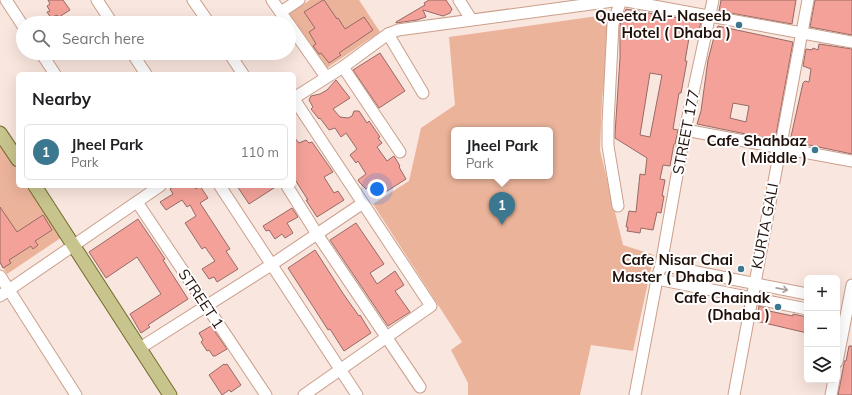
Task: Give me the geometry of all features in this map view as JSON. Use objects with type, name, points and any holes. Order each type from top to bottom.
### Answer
[{"type":"main road","points":[[0,133],[16,157]]},
{"type":"main road","points":[[36,188],[74,244],[170,395]]},
{"type":"street","points":[[6,0],[16,16]]},
{"type":"street","points":[[97,0],[107,16]]},
{"type":"street","points":[[193,0],[203,16]]},
{"type":"street","points":[[272,0],[284,16]]},
{"type":"street","points":[[281,12],[299,0]]},
{"type":"street","points":[[459,0],[471,20]]},
{"type":"street","points":[[618,206],[608,146],[608,116],[614,24],[621,0]]},
{"type":"street","points":[[296,97],[343,67],[388,34],[398,30],[621,0],[852,42]]},
{"type":"street","name":"STREET 177","points":[[635,395],[661,264],[685,130],[711,16],[713,0]]},
{"type":"street","name":"KURTA GALI","points":[[734,395],[808,0]]},
{"type":"street","points":[[296,33],[326,77]]},
{"type":"street","points":[[388,34],[423,93]]},
{"type":"street","points":[[46,60],[54,72]]},
{"type":"street","points":[[137,60],[145,72]]},
{"type":"street","points":[[234,60],[242,72]]},
{"type":"street","points":[[343,67],[400,152]]},
{"type":"street","points":[[296,101],[431,306],[304,395]]},
{"type":"street","points":[[685,130],[852,161]]},
{"type":"street","points":[[4,293],[157,188]]},
{"type":"street","points":[[221,188],[357,395]]},
{"type":"street","points":[[288,188],[317,234],[420,387]]},
{"type":"street","name":"STREET 1","points":[[137,202],[266,395]]},
{"type":"street","points":[[140,348],[363,203]]},
{"type":"street","points":[[661,264],[804,293]]},
{"type":"street","points":[[0,276],[4,293],[76,395]]},
{"type":"street","points":[[657,279],[804,308]]},
{"type":"street","points":[[840,347],[845,317],[850,303],[852,284]]},
{"type":"street","points":[[840,301],[850,303]]},
{"type":"street","points":[[831,395],[833,383]]},
{"type":"shaded area","points":[[310,0],[359,0],[380,32],[327,68],[296,24],[296,16],[290,16],[289,14]]},
{"type":"shaded area","points":[[612,14],[602,99],[600,150],[623,245],[654,255],[633,351],[591,345],[580,395],[468,395],[468,383],[451,350],[462,342],[373,204],[409,181],[421,128],[455,105],[449,37]]},
{"type":"shaded area","points":[[0,143],[16,167],[16,188],[30,188],[62,237],[7,274],[0,264]]},
{"type":"building","points":[[48,0],[63,0],[70,10],[61,16],[50,16],[47,12],[50,11],[47,6],[50,4]]},
{"type":"building","points":[[323,0],[345,29],[364,17],[373,30],[339,53],[341,55],[329,63],[313,46],[316,44],[309,32],[315,28],[304,12]]},
{"type":"building","points":[[429,0],[446,0],[452,9],[450,13],[443,16],[423,10],[426,17],[396,23],[425,5],[424,3]]},
{"type":"building","points":[[721,0],[796,0],[792,24],[719,11]]},
{"type":"building","points":[[815,0],[852,0],[852,35],[810,27]]},
{"type":"building","points":[[626,9],[701,22],[697,39],[689,38],[685,61],[687,61],[681,93],[679,93],[673,129],[678,130],[670,166],[663,165],[660,179],[665,180],[661,213],[657,212],[653,230],[641,228],[640,233],[627,231],[628,227],[626,227],[629,211],[636,212],[640,174],[645,175],[647,158],[615,138],[620,58],[620,25]],"holes":[[[650,73],[662,75],[650,137],[640,135]]]},
{"type":"building","points":[[718,26],[793,42],[775,140],[697,124],[701,111],[708,60],[714,37],[712,37]],"holes":[[[733,103],[749,106],[746,122],[730,118]]]},
{"type":"building","points":[[819,44],[852,49],[852,154],[790,141],[803,83],[805,81],[809,82],[811,69],[803,66],[806,49],[812,50],[813,48],[818,50]]},
{"type":"building","points":[[380,53],[405,91],[379,108],[353,70]]},
{"type":"building","points":[[336,80],[350,98],[333,109],[340,117],[348,118],[352,116],[354,111],[359,111],[367,123],[369,121],[380,137],[378,138],[382,143],[377,147],[387,161],[394,156],[406,179],[384,193],[377,183],[374,183],[366,189],[360,183],[358,180],[366,174],[358,161],[356,163],[350,155],[357,149],[346,133],[341,137],[335,128],[329,130],[311,109],[313,107],[309,100],[311,96],[320,94],[327,90]]},
{"type":"building","points":[[296,139],[299,143],[306,140],[309,143],[312,142],[333,172],[324,177],[334,193],[338,191],[344,200],[317,217],[306,200],[308,200],[296,181]]},
{"type":"building","points":[[201,188],[208,198],[200,203],[230,249],[226,251],[238,269],[217,282],[214,277],[209,279],[202,269],[215,261],[205,247],[202,249],[185,223],[196,216],[190,205],[187,207],[182,200],[166,210],[160,202],[173,194],[170,189]]},
{"type":"building","points":[[238,188],[274,188],[249,204]]},
{"type":"building","points":[[0,207],[17,232],[43,215],[52,230],[35,241],[38,245],[33,249],[31,246],[9,260],[11,263],[3,268],[0,262]]},
{"type":"building","points":[[292,208],[298,217],[287,223],[293,233],[285,238],[282,234],[275,239],[269,230],[266,231],[263,226]]},
{"type":"building","points":[[138,219],[165,259],[163,260],[188,299],[148,325],[150,327],[141,333],[130,314],[161,294],[137,257],[106,278],[89,252]]},
{"type":"building","points":[[356,223],[384,264],[370,273],[377,284],[395,271],[404,285],[395,291],[410,312],[388,326],[330,240]]},
{"type":"building","points":[[315,250],[371,333],[344,351],[330,329],[328,330],[288,268]]},
{"type":"building","points":[[759,306],[769,309],[769,311],[793,316],[793,314],[804,316],[804,332],[756,321]]},
{"type":"building","points":[[211,326],[227,349],[215,356],[213,356],[209,350],[207,351],[201,342],[203,340],[199,333]]},
{"type":"building","points":[[849,346],[852,346],[852,395],[838,395],[844,361],[846,361]]},
{"type":"building","points":[[224,364],[227,364],[241,385],[231,392],[229,390],[222,395],[209,375]]},
{"type":"place","name":"Queeta Al- Naseeb Hotel ( Dhaba )","points":[[739,25]]},
{"type":"place","name":"Cafe Shahbaz ( Middle )","points":[[815,150]]},
{"type":"place","name":"Jheel Park","points":[[502,225]]},
{"type":"place","name":"Cafe Nisar Chai Master ( Dhaba )","points":[[741,269]]},
{"type":"place","name":"Cafe Chainak (Dhaba )","points":[[778,307]]}]
